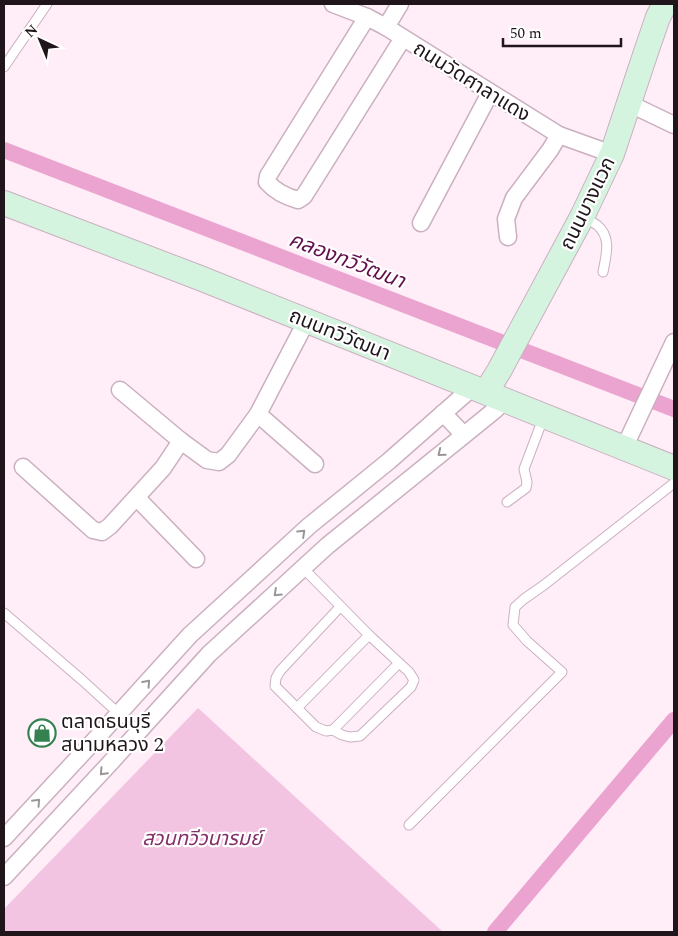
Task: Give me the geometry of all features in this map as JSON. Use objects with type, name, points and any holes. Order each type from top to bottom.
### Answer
[{"type":"main road","name":"ถนนบางแวก","points":[[488,393],[582,218],[612,154],[649,43],[665,4]]},
{"type":"main road","name":"ถนนทวีวัฒนา","points":[[4,202],[307,320],[674,468]]},
{"type":"street","name":"ถนนวัดศาลาแดง","points":[[333,4],[386,27],[559,135],[612,154]]},
{"type":"street","points":[[386,27],[400,4]]},
{"type":"street","points":[[366,17],[268,176],[267,182],[278,191],[298,200],[304,196],[402,38]]},
{"type":"street","points":[[421,223],[490,93]]},
{"type":"street","points":[[628,104],[674,125]]},
{"type":"street","points":[[508,237],[506,218],[514,198],[559,135]]},
{"type":"street","points":[[120,390],[207,460],[219,462],[228,455],[258,414],[307,320]]},
{"type":"street","points":[[624,448],[674,342]]},
{"type":"street","points":[[4,838],[190,635],[309,526],[389,461],[443,413],[488,393],[494,410],[327,546],[209,654],[4,877]]},
{"type":"street","points":[[443,413],[464,435]]},
{"type":"street","points":[[258,414],[315,464]]},
{"type":"street","points":[[23,467],[93,530],[102,532],[137,498],[181,441]]},
{"type":"street","points":[[137,498],[196,559]]},
{"type":"lane","points":[[4,67],[47,4]]},
{"type":"lane","points":[[582,218],[596,225],[603,232],[607,240],[603,272]]},
{"type":"lane","points":[[508,502],[526,488],[527,482],[524,469],[544,416]]},
{"type":"lane","points":[[409,825],[562,672],[526,640],[513,625],[515,607],[674,483]]},
{"type":"lane","points":[[303,568],[369,635],[409,672],[414,680],[411,687],[360,736],[350,737],[333,730],[326,731],[316,727],[275,686],[276,678],[280,671],[340,606]]},
{"type":"lane","points":[[4,613],[82,680],[138,732]]},
{"type":"lane","points":[[297,708],[369,635]]},
{"type":"lane","points":[[333,730],[399,663]]},
{"type":"green space","name":"สวนทวีวนารมย์","points":[[198,708],[443,932],[4,932],[4,909]]},
{"type":"waterway","name":"คลองทวีวัฒนา","points":[[4,150],[674,409]]},
{"type":"waterway","points":[[495,932],[674,720]]},
{"type":"place","name":"ตลาดธนบุรี สนามหลวง 2","points":[[42,733]]}]
